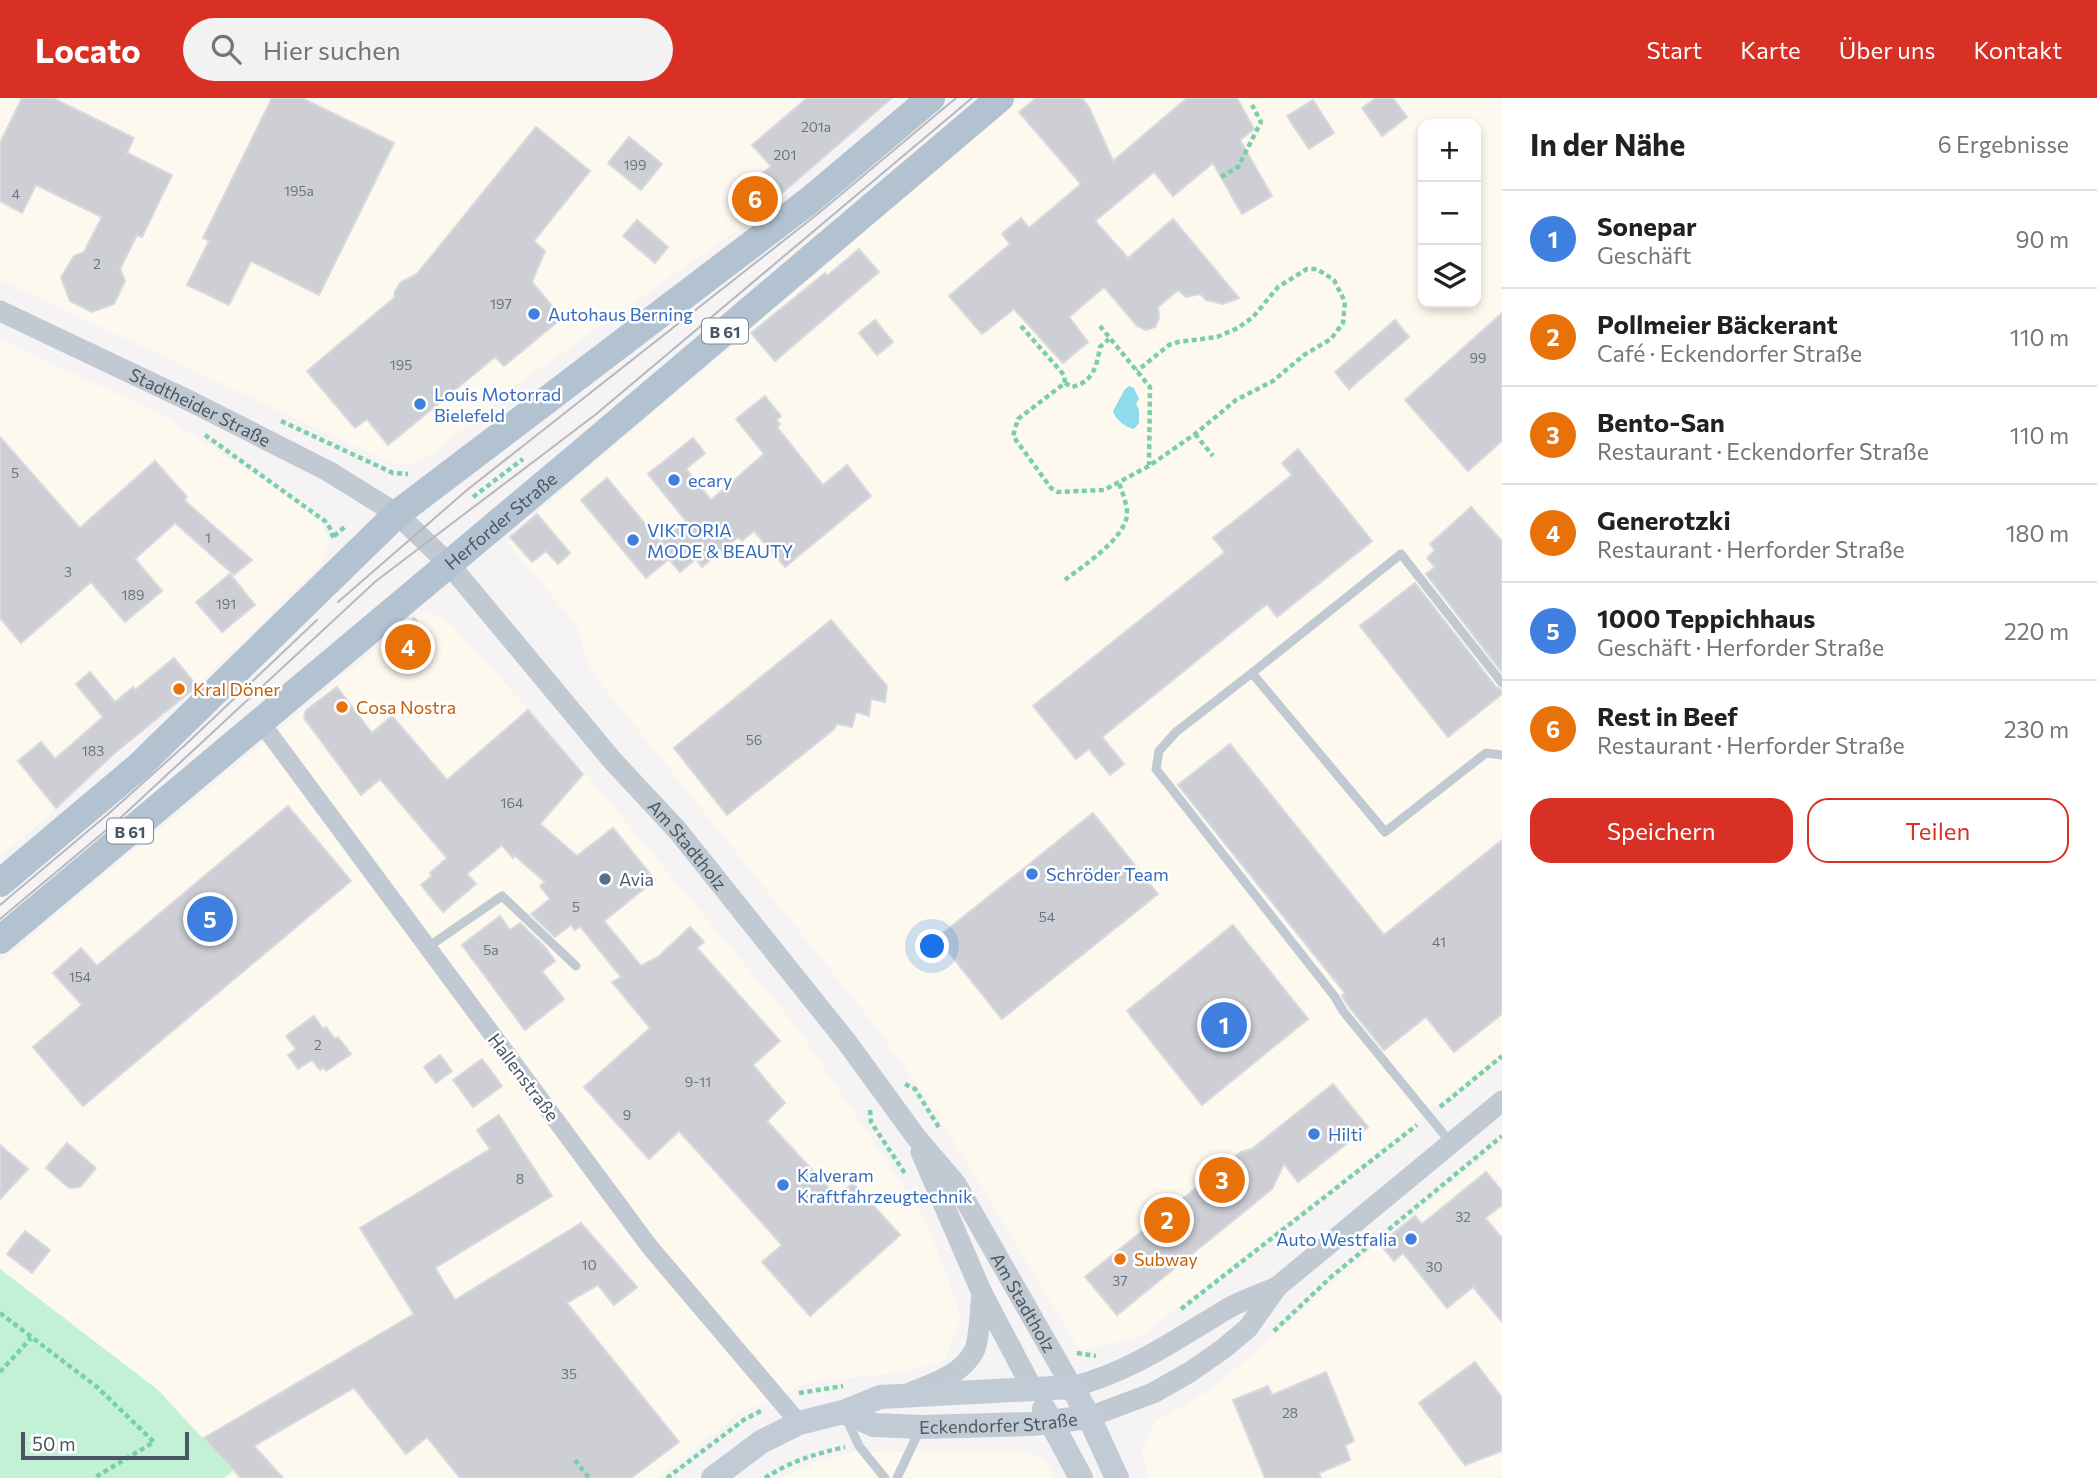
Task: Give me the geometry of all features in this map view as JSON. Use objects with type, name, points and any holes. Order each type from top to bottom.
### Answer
[{"type":"main road","name":"B 61","points":[[0,883],[139,766],[397,514],[810,200],[931,98]]},
{"type":"main road","name":"Herforder Straße","points":[[0,940],[1000,98]]},
{"type":"main road","name":"Eckendorfer Straße","points":[[713,1478],[761,1442],[799,1423],[843,1412],[880,1396],[1072,1387]]},
{"type":"main road","name":"Am Stadtholz","points":[[1072,1387],[1117,1478]]},
{"type":"main road","name":"Am Stadtholz","points":[[1033,1390],[1081,1478]]},
{"type":"main road","name":"Eckendorfer Straße","points":[[843,1412],[873,1425],[921,1427],[1052,1423],[1089,1417]]},
{"type":"street","name":"Stadtheider Straße","points":[[0,311],[194,403],[328,471],[397,514],[449,564]]},
{"type":"street","name":"Am Stadtholz","points":[[449,564],[612,760],[678,831],[846,1041],[916,1137],[956,1184],[1072,1387]]},
{"type":"street","name":"Hallenstraße","points":[[260,721],[649,1246],[799,1423]]},
{"type":"street","name":"Eckendorfer Straße","points":[[1089,1417],[1138,1400],[1190,1372],[1248,1328],[1277,1287],[1502,1101]]},
{"type":"street","name":"Am Stadtholz","points":[[916,1137],[982,1293],[1033,1390]]},
{"type":"street","name":"Eckendorfer Straße","points":[[1072,1387],[1128,1368],[1168,1347],[1229,1308],[1277,1287]]},
{"type":"street","points":[[902,1396],[961,1368],[975,1348],[982,1293]]},
{"type":"lane","points":[[1451,1143],[1343,1011],[1335,997],[1156,769],[1159,751],[1176,733],[1401,554],[1502,683]]},
{"type":"lane","points":[[1252,673],[1385,832],[1486,753],[1502,755]]},
{"type":"lane","points":[[428,947],[502,896],[576,966]]},
{"type":"lane","points":[[843,1412],[859,1446],[884,1478]]},
{"type":"lane","points":[[897,1478],[921,1427]]},
{"type":"path","points":[[1221,177],[1238,167],[1261,122],[1252,105]]},
{"type":"path","points":[[1065,383],[1018,419],[1013,436],[1051,488],[1058,492],[1104,490],[1149,466],[1195,434],[1236,400],[1273,381],[1304,355],[1337,334],[1343,323],[1346,302],[1334,280],[1317,269],[1307,269],[1278,287],[1253,317],[1238,328],[1217,337],[1178,341],[1137,371]]},
{"type":"path","points":[[1100,326],[1150,387],[1149,466]]},
{"type":"path","points":[[1021,327],[1064,375],[1065,383]]},
{"type":"path","points":[[1065,383],[1072,387],[1085,382],[1097,366],[1100,347],[1109,339]]},
{"type":"path","points":[[196,430],[325,521],[334,536],[334,549]]},
{"type":"path","points":[[1195,434],[1213,456]]},
{"type":"path","points":[[473,496],[523,459]]},
{"type":"path","points":[[1065,580],[1103,550],[1122,528],[1128,513],[1119,483]]},
{"type":"path","points":[[1171,1317],[1502,1056]]},
{"type":"path","points":[[1267,1337],[1331,1277],[1502,1136]]},
{"type":"path","points":[[0,1313],[97,1387],[154,1442],[94,1478]]},
{"type":"path","points":[[0,1372],[31,1338]]},
{"type":"path","points":[[1068,1348],[1080,1354],[1102,1355]]},
{"type":"path","points":[[575,1460],[589,1478]]},
{"type":"shaded area","points":[[0,98],[896,98],[753,219],[519,383],[430,456],[414,464],[391,463],[0,280]]},
{"type":"shaded area","points":[[1021,98],[1502,98],[1502,1054],[1140,1337],[1080,1350],[934,1109],[873,1023],[598,680],[588,664],[579,630],[572,619],[508,544],[511,534]]},
{"type":"shaded area","points":[[0,339],[162,415],[281,492],[322,524],[329,543],[321,564],[197,686],[0,857]]},
{"type":"shaded area","points":[[429,613],[443,617],[454,627],[587,775],[795,1025],[920,1212],[943,1263],[961,1318],[945,1360],[910,1371],[809,1383],[738,1414],[658,1478],[224,1478],[232,1471],[158,1390],[0,1269],[0,962],[415,616]]},
{"type":"shaded area","points":[[1502,1143],[1502,1474],[1492,1478],[1149,1478],[1142,1451],[1156,1421],[1213,1388],[1379,1244]]},
{"type":"shaded area","points":[[1026,1451],[1047,1463],[1055,1478],[781,1478],[810,1463],[855,1452]]},
{"type":"green space","points":[[0,1269],[158,1390],[233,1471],[224,1478],[0,1478]]},
{"type":"water","points":[[1129,386],[1134,388],[1139,399],[1136,404],[1139,423],[1134,429],[1121,423],[1113,411]]},
{"type":"building","points":[[22,98],[53,98],[134,138],[127,153],[172,175],[142,237],[137,235],[120,269],[125,281],[114,304],[92,312],[70,301],[61,277],[74,256],[84,252],[102,217],[36,185],[22,213],[0,201],[0,143]]},
{"type":"building","points":[[272,98],[302,98],[394,143],[319,295],[251,261],[229,305],[187,285],[209,241],[203,238]]},
{"type":"building","points":[[807,98],[892,98],[752,219],[734,198],[771,166],[752,145]]},
{"type":"building","points":[[1036,98],[1082,98],[1089,107],[1113,161],[1187,98],[1237,98],[1254,129],[1240,140],[1272,196],[1242,214],[1213,163],[1173,196],[1154,172],[1095,221],[1128,258],[1173,219],[1239,298],[1223,304],[1206,300],[1200,294],[1186,297],[1178,290],[1158,307],[1159,318],[1155,327],[1146,330],[1137,326],[1104,287],[1069,317],[1088,342],[1063,363],[1014,309],[982,334],[949,296],[1010,244],[1002,234],[1021,218],[1029,228],[1081,184],[1019,112]]},
{"type":"building","points":[[1376,98],[1393,98],[1407,117],[1382,136],[1362,108]]},
{"type":"building","points":[[1313,100],[1334,133],[1309,149],[1287,116]]},
{"type":"building","points":[[536,127],[590,171],[534,241],[545,251],[532,282],[562,318],[504,366],[495,357],[388,445],[367,419],[355,428],[307,371],[394,298],[401,282],[417,274]]},
{"type":"building","points":[[629,137],[662,164],[641,190],[608,163]]},
{"type":"building","points":[[637,220],[668,247],[655,263],[623,236]]},
{"type":"building","points":[[859,249],[879,272],[775,361],[751,333]]},
{"type":"building","points":[[1502,313],[1502,441],[1468,471],[1405,400]]},
{"type":"building","points":[[875,320],[893,342],[877,355],[859,333]]},
{"type":"building","points":[[1395,320],[1409,337],[1349,389],[1335,372]]},
{"type":"building","points":[[765,396],[781,416],[776,420],[780,424],[777,427],[823,485],[847,465],[871,496],[785,567],[754,531],[742,541],[738,537],[702,567],[696,559],[680,572],[669,559],[646,578],[581,500],[607,478],[660,542],[686,521],[648,474],[693,438],[705,453],[686,469],[711,500],[764,454],[736,419]]},
{"type":"building","points":[[0,437],[80,528],[155,461],[187,497],[184,500],[252,560],[234,575],[175,523],[135,559],[162,591],[125,622],[91,582],[21,643],[0,618]]},
{"type":"building","points":[[1298,449],[1372,541],[1277,617],[1267,604],[1102,737],[1124,764],[1110,775],[1089,749],[1076,759],[1033,706],[1225,552],[1213,538],[1292,475],[1282,463]]},
{"type":"building","points":[[1471,507],[1502,541],[1502,672],[1426,574],[1435,567],[1427,558],[1435,550],[1430,544]]},
{"type":"building","points":[[537,514],[570,553],[558,564],[546,551],[532,562],[510,537]]},
{"type":"building","points":[[230,574],[255,605],[222,632],[196,602]]},
{"type":"building","points":[[1415,583],[1496,687],[1502,690],[1502,694],[1448,737],[1360,626]]},
{"type":"building","points":[[414,618],[433,641],[421,651],[427,659],[409,673],[384,644]]},
{"type":"building","points":[[831,620],[887,686],[885,702],[871,699],[869,716],[856,712],[852,727],[837,724],[727,815],[674,748]]},
{"type":"building","points":[[174,658],[197,686],[115,753],[56,808],[18,761],[41,742],[55,759],[103,717],[76,684],[90,672],[115,702],[133,687],[135,690]]},
{"type":"building","points":[[337,687],[372,733],[392,716],[447,780],[528,710],[583,774],[540,824],[577,856],[613,828],[655,880],[604,921],[641,966],[658,957],[690,927],[704,942],[697,948],[780,1041],[753,1065],[785,1103],[767,1121],[837,1197],[853,1183],[900,1235],[810,1316],[762,1262],[782,1245],[679,1131],[649,1159],[584,1087],[650,1028],[612,982],[621,977],[580,926],[575,930],[571,925],[555,937],[531,914],[550,899],[540,886],[545,882],[514,855],[513,858],[502,845],[467,874],[476,884],[443,912],[421,885],[447,858],[380,779],[361,795],[304,718],[306,710]]},
{"type":"building","points":[[1230,744],[1384,935],[1502,840],[1502,1014],[1454,1052],[1426,1017],[1384,1050],[1349,1007],[1342,996],[1345,993],[1178,785]]},
{"type":"building","points":[[288,806],[351,881],[83,1106],[33,1047],[82,1005],[53,973],[81,948],[97,966]]},
{"type":"building","points":[[1093,813],[1158,894],[1002,1019],[937,938]]},
{"type":"building","points":[[500,916],[510,930],[520,923],[544,946],[555,961],[542,971],[564,999],[525,1030],[462,945]]},
{"type":"building","points":[[1233,925],[1308,1019],[1202,1105],[1127,1011]]},
{"type":"building","points":[[314,1016],[323,1029],[326,1027],[335,1039],[338,1037],[351,1054],[326,1071],[323,1067],[320,1070],[312,1060],[298,1069],[288,1055],[296,1049],[286,1036]]},
{"type":"building","points":[[440,1055],[452,1071],[436,1083],[424,1067]]},
{"type":"building","points":[[482,1059],[502,1086],[473,1107],[453,1080]]},
{"type":"building","points":[[1333,1084],[1368,1127],[1298,1182],[1284,1164],[1272,1189],[1117,1315],[1085,1277],[1241,1152],[1252,1149]]},
{"type":"building","points":[[499,1115],[552,1196],[435,1268],[455,1300],[581,1223],[637,1287],[614,1305],[598,1285],[567,1303],[679,1442],[631,1478],[460,1478],[427,1437],[406,1454],[354,1388],[254,1446],[283,1478],[241,1478],[204,1438],[414,1314],[360,1228],[490,1149],[477,1130]]},
{"type":"building","points":[[67,1143],[96,1168],[80,1187],[69,1188],[46,1168]]},
{"type":"building","points":[[0,1145],[28,1169],[0,1199]]},
{"type":"building","points":[[1486,1172],[1502,1191],[1502,1205],[1485,1218],[1502,1238],[1502,1322],[1473,1287],[1447,1308],[1403,1253],[1394,1261],[1380,1244],[1415,1216],[1422,1224]]},
{"type":"building","points":[[25,1231],[50,1250],[32,1273],[7,1254]]},
{"type":"building","points":[[1475,1362],[1502,1398],[1502,1451],[1465,1465],[1419,1403]]},
{"type":"building","points":[[1326,1372],[1354,1441],[1345,1445],[1350,1460],[1319,1473],[1321,1478],[1265,1478],[1233,1400],[1268,1386],[1272,1395]]},
{"type":"tram line","points":[[338,602],[467,490],[820,212],[956,98]]},
{"type":"tram line","points":[[0,919],[116,822],[376,581],[595,415],[972,98]]},
{"type":"tram line","points":[[0,905],[184,746],[317,620]]},
{"type":"place","name":"Rest in Beef","points":[[755,199]]},
{"type":"place","name":"Autohaus Berning","points":[[534,314]]},
{"type":"place","name":"Louis Motorrad Bielefeld","points":[[420,404]]},
{"type":"place","name":"ecary","points":[[674,480]]},
{"type":"place","name":"VIKTORIA MODE & BEAUTY","points":[[633,540]]},
{"type":"place","name":"Generotzki","points":[[408,647]]},
{"type":"place","name":"Kral Döner","points":[[179,689]]},
{"type":"place","name":"Cosa Nostra","points":[[342,707]]},
{"type":"place","name":"Schröder Team","points":[[1032,874]]},
{"type":"place","name":"Avia","points":[[605,879]]},
{"type":"place","name":"1000 Teppichhaus","points":[[210,919]]},
{"type":"place","name":"Sonepar","points":[[1224,1025]]},
{"type":"place","name":"Hilti","points":[[1314,1134]]},
{"type":"place","name":"Bento-San","points":[[1222,1180]]},
{"type":"place","name":"Kalveram Kraftfahrzeugtechnik","points":[[783,1185]]},
{"type":"place","name":"Pollmeier Bäckerant","points":[[1167,1220]]},
{"type":"place","name":"Auto Westfalia","points":[[1411,1239]]},
{"type":"place","name":"Subway","points":[[1120,1259]]}]
